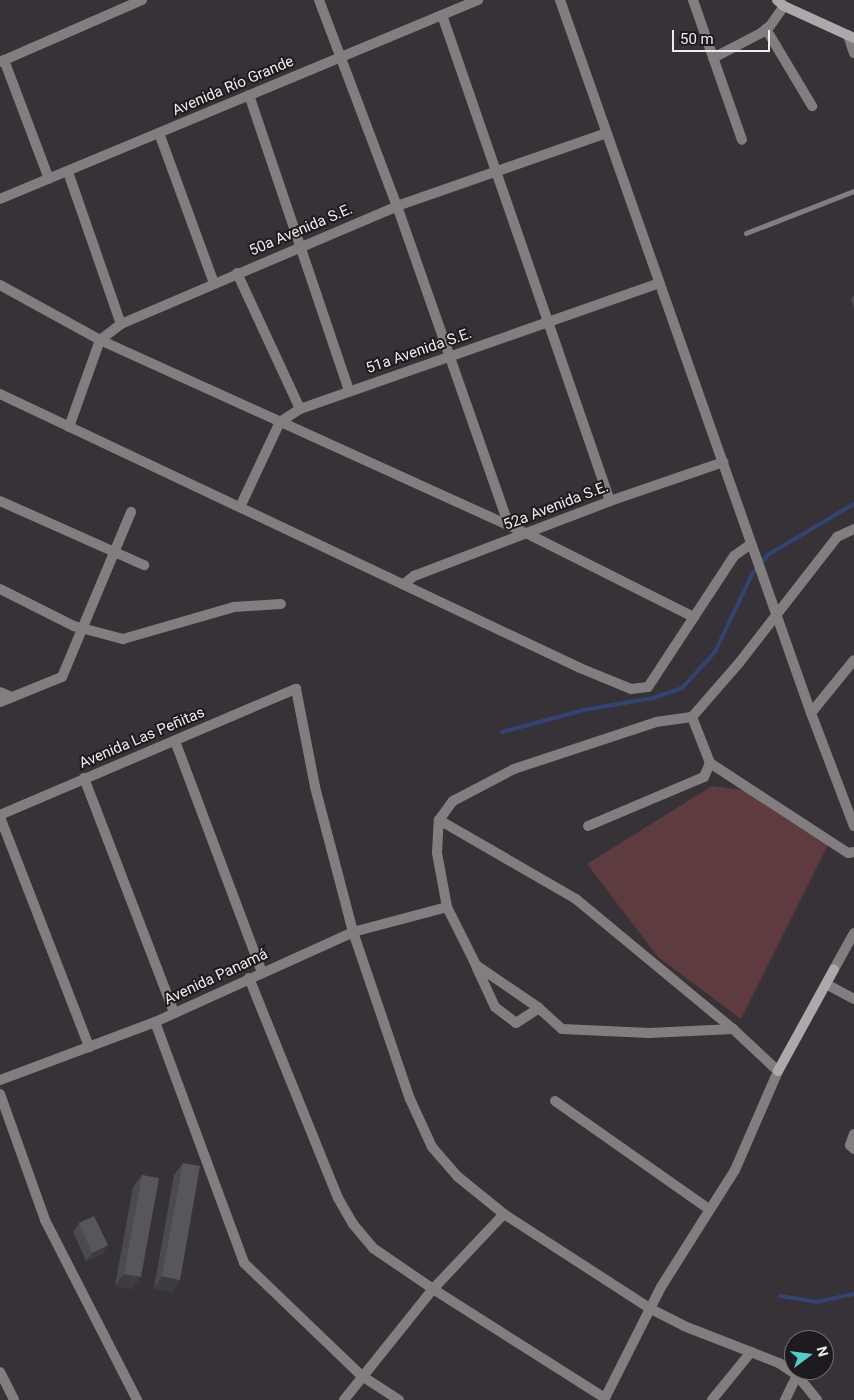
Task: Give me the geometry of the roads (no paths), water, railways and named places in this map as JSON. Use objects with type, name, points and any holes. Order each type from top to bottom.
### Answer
[{"type":"street","points":[[49,179],[2,61],[142,0]]},
{"type":"street","points":[[319,0],[397,206],[509,526]]},
{"type":"street","name":"Avenida Río Grande","points":[[0,199],[478,0]]},
{"type":"street","points":[[560,0],[756,559],[854,826]]},
{"type":"street","points":[[693,0],[742,140]]},
{"type":"street","points":[[713,58],[766,29],[780,3],[851,37],[854,53]]},
{"type":"street","points":[[442,14],[610,500]]},
{"type":"street","points":[[766,29],[812,106]]},
{"type":"street","points":[[249,96],[349,392]]},
{"type":"street","points":[[159,133],[214,283]]},
{"type":"street","name":"50a Avenida S.E.","points":[[100,340],[121,324],[299,246],[397,206],[607,133]]},
{"type":"street","points":[[68,172],[121,324]]},
{"type":"street","points":[[237,273],[300,409]]},
{"type":"street","name":"51a Avenida S.E.","points":[[280,422],[300,409],[660,283]]},
{"type":"street","points":[[0,286],[100,340],[509,526],[694,617]]},
{"type":"street","points":[[69,427],[100,340]]},
{"type":"street","points":[[0,394],[580,668],[631,689],[648,687],[734,556],[751,544]]},
{"type":"street","points":[[240,507],[280,422]]},
{"type":"street","name":"52a Avenida S.E.","points":[[404,584],[414,576],[610,500],[723,462]]},
{"type":"street","points":[[0,501],[144,565]]},
{"type":"street","points":[[0,702],[62,677],[131,512]]},
{"type":"street","points":[[539,1008],[516,1023],[495,1007],[447,907],[437,853],[439,820],[454,801],[514,769],[656,722],[692,717],[739,663],[837,537],[854,529]]},
{"type":"street","points":[[0,589],[83,628],[123,638],[234,607],[280,604]]},
{"type":"street","points":[[811,713],[854,660]]},
{"type":"street","name":"Avenida Las Peñitas","points":[[0,816],[84,778],[296,689],[314,787],[353,932]]},
{"type":"street","points":[[0,692],[12,697]]},
{"type":"street","points":[[692,717],[710,764],[848,853],[854,852]]},
{"type":"street","points":[[175,741],[262,972]]},
{"type":"street","points":[[588,826],[704,777],[710,764]]},
{"type":"street","points":[[84,778],[174,1013]]},
{"type":"street","points":[[0,816],[90,1047]]},
{"type":"street","points":[[439,820],[576,899],[733,1029],[778,1072]]},
{"type":"street","name":"Avenida Panamá","points":[[0,1080],[155,1022],[353,932],[447,907]]},
{"type":"street","points":[[353,932],[410,1099],[432,1147],[457,1176],[504,1214],[651,1309],[684,1326],[784,1366]]},
{"type":"street","points":[[249,978],[338,1198],[353,1224],[373,1248],[433,1289],[605,1398],[661,1288],[735,1170],[778,1072],[854,933]]},
{"type":"street","points":[[476,965],[539,1008],[562,1029],[649,1033],[733,1029]]},
{"type":"street","points":[[826,984],[854,1000]]},
{"type":"street","points":[[155,1022],[244,1263],[362,1376],[399,1400]]},
{"type":"street","points":[[0,1094],[45,1220],[137,1400]]},
{"type":"street","points":[[555,1100],[710,1210]]},
{"type":"street","points":[[854,1134],[850,1145],[854,1149]]},
{"type":"street","points":[[344,1400],[433,1289],[504,1214]]},
{"type":"street","points":[[712,1400],[751,1352]]},
{"type":"street","points":[[0,1372],[14,1400]]},
{"type":"street","points":[[785,1400],[795,1380]]},
{"type":"street","points":[[801,1380],[816,1400]]},
{"type":"lane","points":[[746,233],[854,191]]},
{"type":"waterway","points":[[502,732],[584,710],[653,698],[682,688],[715,652],[752,574],[769,554],[854,504]]},
{"type":"waterway","points":[[780,1296],[816,1302],[854,1294]]}]
